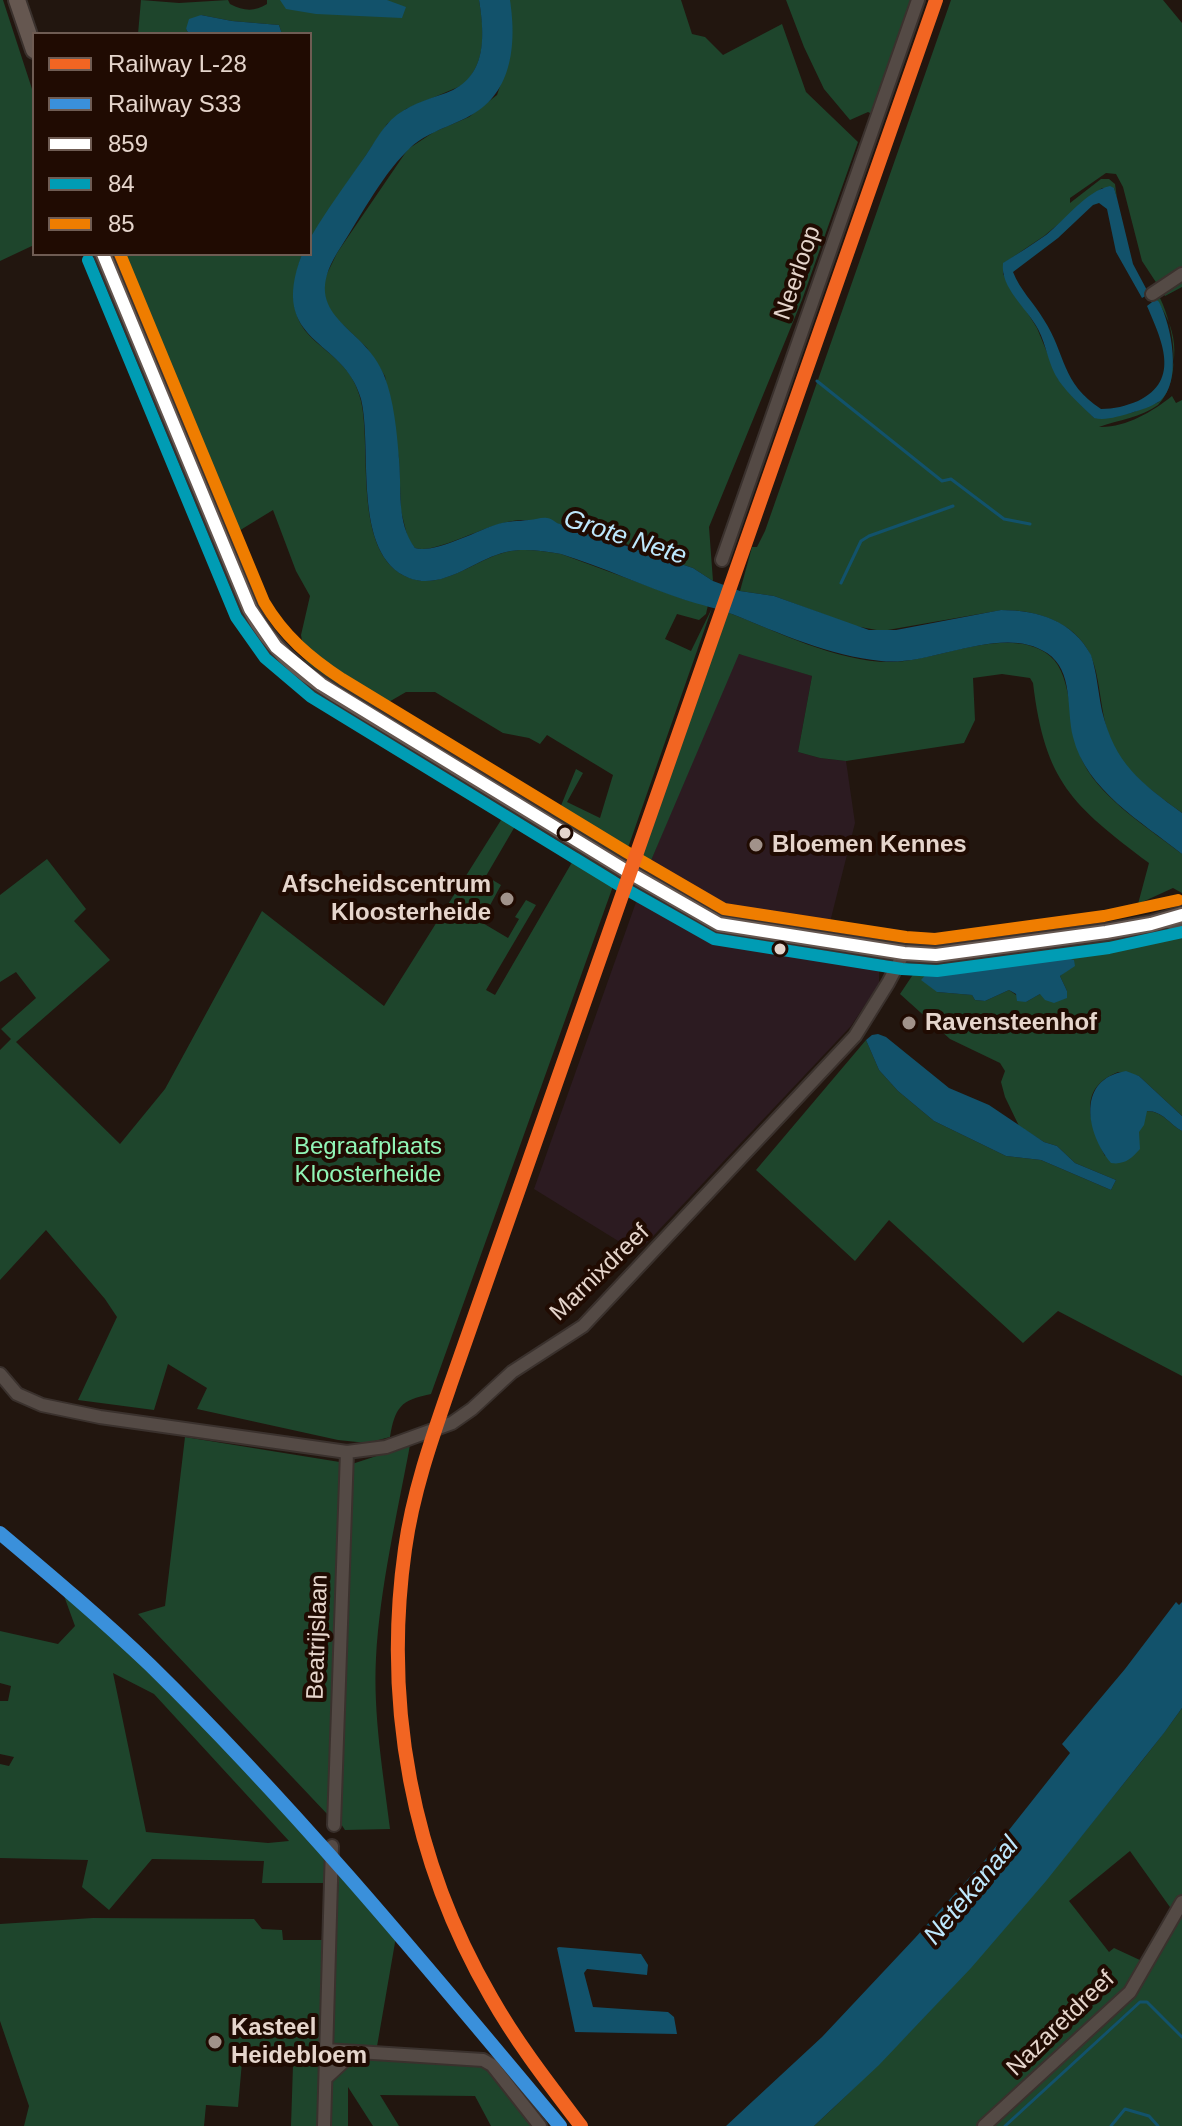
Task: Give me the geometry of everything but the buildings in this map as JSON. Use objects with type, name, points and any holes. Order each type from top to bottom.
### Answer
[{"type":"main road","points":[[17,0],[32,44]]},
{"type":"main road","points":[[104,256],[250,609],[268,640],[291,664],[349,702],[719,924],[904,953],[936,955],[1177,921]]},
{"type":"street","name":"Neerloop","points":[[722,560],[918,0]]},
{"type":"street","points":[[1152,294],[1182,274]]},
{"type":"street","name":"Marnixdreef","points":[[0,1374],[17,1394],[42,1405],[100,1417],[347,1452],[386,1447],[452,1423],[512,1372],[583,1326],[855,1036],[904,953]]},
{"type":"street","name":"Beatrijslaan","points":[[334,1825],[347,1452]]},
{"type":"street","points":[[324,2126],[332,1846]]},
{"type":"street","name":"Nazaretdreef","points":[[984,2126],[1130,1992],[1182,1902]]},
{"type":"street","points":[[327,2021],[338,2040],[352,2052]]},
{"type":"street","points":[[326,2050],[483,2060],[492,2065],[540,2126]]},
{"type":"street","points":[[326,2078],[352,2052]]},
{"type":"shaded area","points":[[736,654],[812,676],[798,752],[846,761],[855,823],[827,934],[731,921],[711,913],[647,870]]},
{"type":"shaded area","points":[[640,891],[718,935],[870,957],[879,969],[879,984],[851,1026],[641,1249],[633,1243],[628,1247],[534,1189]]},
{"type":"green space","points":[[0,0],[3,0],[32,89],[32,246],[0,261]]},
{"type":"green space","points":[[141,0],[179,3],[228,0],[230,4],[249,10],[262,7],[267,0],[479,0],[482,45],[476,66],[463,85],[406,109],[387,124],[312,235],[312,32],[281,32],[279,25],[201,15],[186,29],[188,32],[138,32]]},
{"type":"green space","points":[[510,0],[681,0],[692,34],[705,37],[723,55],[782,24],[806,92],[858,142],[802,300],[709,527],[713,581],[693,568],[630,545],[584,530],[540,521],[508,522],[425,549],[415,548],[408,539],[401,511],[399,459],[385,376],[367,348],[327,306],[324,280],[337,253],[408,149],[434,132],[469,117],[497,95],[510,57]]},
{"type":"green space","points":[[786,0],[916,0],[874,115],[868,112],[850,120],[824,89]]},
{"type":"green space","points":[[951,0],[1163,0],[1182,23],[1182,287],[1165,296],[1142,261],[1123,187],[1116,174],[1106,173],[1070,198],[1070,203],[1101,179],[1109,179],[1115,184],[1117,198],[1114,188],[1102,188],[1044,236],[1004,263],[1003,274],[1037,328],[1058,379],[1094,418],[1131,413],[1159,402],[1173,363],[1171,382],[1158,405],[1099,427],[1119,425],[1138,418],[1156,408],[1172,396],[1176,403],[1182,400],[1182,813],[1145,784],[1121,759],[1107,730],[1091,656],[1083,643],[1061,624],[1033,613],[1002,610],[882,631],[855,626],[774,596],[740,591],[752,547],[757,547],[765,531]]},
{"type":"green space","points":[[122,256],[302,256],[294,286],[295,309],[302,326],[353,380],[364,421],[371,523],[378,546],[390,565],[407,577],[420,581],[445,578],[506,552],[533,550],[561,554],[686,600],[708,605],[706,614],[699,620],[677,614],[665,639],[691,651],[712,608],[623,862],[549,818],[555,806],[560,808],[576,769],[583,773],[567,802],[600,818],[613,775],[547,735],[540,744],[529,738],[503,733],[435,692],[406,692],[375,710],[306,663],[301,635],[310,596],[296,571],[273,510],[229,537],[224,506]]},
{"type":"green space","points":[[1160,298],[1169,324],[1164,312],[1156,299]]},
{"type":"green space","points":[[727,612],[807,644],[870,661],[908,660],[994,643],[1034,647],[1050,656],[1063,677],[1075,737],[1084,764],[1115,802],[1182,854],[1182,893],[1173,888],[1138,904],[1149,863],[1100,824],[1067,788],[1045,745],[1030,678],[1002,674],[973,678],[975,720],[964,743],[846,761],[798,752],[812,676],[739,654],[647,870],[637,870]]},
{"type":"green space","name":"Begraafplaats Kloosterheide","points":[[508,809],[521,816],[486,876],[501,885],[481,922],[508,938],[519,919],[515,917],[526,900],[536,905],[486,990],[495,995],[578,852],[617,875],[431,1394],[412,1399],[401,1407],[394,1419],[390,1437],[367,1443],[338,1440],[197,1409],[207,1388],[168,1364],[154,1410],[78,1400],[117,1317],[46,1230],[0,1280],[0,1050],[11,1039],[1,1029],[36,998],[16,972],[0,982],[0,895],[47,859],[86,909],[74,921],[110,960],[16,1042],[120,1144],[165,1089],[262,911],[384,1006]]},
{"type":"green space","points":[[1156,930],[1182,934],[1182,1116],[1139,1076],[1118,1072],[1096,1088],[1090,1109],[1105,1156],[1137,1132],[1146,1111],[1161,1115],[1182,1131],[1182,1376],[1058,1311],[1023,1343],[889,1220],[855,1261],[756,1170],[866,1040],[879,1070],[898,1091],[934,1121],[1006,1156],[1041,1160],[1111,1190],[1116,1180],[1075,1163],[1057,1146],[1044,1142],[1019,1126],[1005,1097],[1001,1082],[1005,1071],[1000,1063],[950,1039],[900,994],[916,970],[956,961]],"holes":[[[1058,955],[1066,971],[1060,976],[1067,991],[1040,994],[1026,1002],[1009,990],[985,1001],[975,1000],[972,995],[937,992],[937,968],[947,970],[970,961],[995,963],[1011,956],[1041,960]]]},
{"type":"green space","points":[[185,1437],[352,1464],[410,1445],[385,1578],[376,1658],[377,1722],[390,1829],[345,1830],[331,1809],[329,1816],[138,1614],[165,1606]]},
{"type":"green space","points":[[59,1582],[325,1847],[326,1883],[262,1883],[264,1861],[152,1859],[109,1910],[82,1887],[88,1860],[0,1858],[0,1764],[9,1766],[14,1757],[0,1754],[0,1701],[8,1701],[11,1686],[0,1683],[0,1631],[58,1644],[75,1626]],"holes":[[[113,1673],[154,1694],[289,1841],[268,1843],[146,1832]]]},
{"type":"green space","points":[[1182,1708],[1182,2126],[814,2126],[927,2014],[998,1936]],"holes":[[[1130,1851],[1177,1917],[1142,1961],[1114,1948],[1109,1952],[1069,1901]]]},
{"type":"green space","points":[[340,1862],[397,1931],[375,2058],[483,2064],[532,2126],[491,2126],[475,2096],[380,2095],[399,2126],[373,2126],[348,2087],[348,2126],[291,2126],[293,2065],[242,2062],[238,2107],[206,2105],[204,2126],[24,2126],[29,2106],[0,2021],[0,1924],[93,1918],[254,1919],[262,1929],[282,1930],[283,1940],[335,1940]]},
{"type":"water","points":[[280,0],[387,0],[406,7],[402,18],[316,14],[286,9]]},
{"type":"water","points":[[479,0],[510,0],[513,35],[508,68],[502,83],[481,108],[420,140],[407,151],[370,200],[327,275],[325,292],[329,307],[375,358],[384,375],[396,428],[402,517],[415,548],[444,545],[502,523],[546,518],[693,568],[713,581],[740,591],[774,596],[869,630],[896,630],[1001,610],[1041,615],[1075,634],[1091,655],[1102,711],[1114,745],[1142,781],[1182,813],[1182,854],[1117,803],[1090,773],[1073,737],[1068,691],[1061,670],[1047,653],[1029,645],[1009,642],[988,644],[922,658],[881,661],[805,643],[561,554],[527,550],[506,552],[446,577],[422,581],[409,578],[391,566],[379,547],[371,524],[361,399],[352,378],[340,363],[301,324],[294,307],[294,284],[301,256],[312,256],[312,235],[381,132],[404,110],[446,93],[469,77],[480,55],[482,28]]},
{"type":"water","points":[[201,15],[279,25],[281,32],[188,32],[189,19]]},
{"type":"water","points":[[1110,186],[1114,188],[1117,198],[1133,264],[1149,294],[1142,298],[1116,252],[1107,209],[1099,203],[1013,272],[1051,333],[1078,389],[1101,409],[1138,401],[1160,382],[1164,370],[1162,345],[1147,306],[1156,299],[1159,302],[1168,325],[1173,353],[1167,392],[1160,401],[1146,408],[1099,419],[1094,418],[1059,381],[1038,329],[1006,281],[1003,263],[1046,235],[1093,194]]},
{"type":"water","points":[[1058,955],[1074,960],[1075,966],[1060,976],[1067,998],[1054,1003],[1040,994],[1026,1002],[1017,1001],[1016,994],[1009,990],[985,1001],[975,1000],[972,995],[937,992],[921,980],[931,969],[947,970],[953,965],[981,960],[995,963],[1011,956],[1037,961]]},
{"type":"water","points":[[878,1034],[886,1037],[949,1088],[989,1105],[1044,1142],[1057,1146],[1075,1163],[1116,1180],[1111,1190],[1041,1160],[1006,1156],[934,1121],[898,1091],[879,1070],[866,1040]]},
{"type":"water","points":[[1126,1071],[1139,1076],[1182,1116],[1182,1131],[1162,1115],[1147,1111],[1139,1132],[1140,1149],[1127,1160],[1111,1163],[1096,1137],[1090,1109],[1099,1085],[1110,1076]]},
{"type":"water","name":"Netekanaal","points":[[1176,1602],[1179,1605],[1182,1602],[1182,1708],[1046,1881],[971,1968],[879,2065],[814,2126],[726,2126],[822,2037],[986,1859],[1070,1753],[1062,1744]]},
{"type":"water","points":[[559,1947],[641,1954],[648,1965],[647,1975],[587,1969],[584,1973],[593,2007],[668,2012],[674,2017],[677,2034],[575,2032]]},
{"type":"waterway","points":[[817,381],[942,481],[951,479],[1004,519],[1030,524]]},
{"type":"waterway","points":[[841,583],[861,541],[953,506]]},
{"type":"waterway","points":[[1005,2126],[1140,2002],[1147,2002],[1182,2037]]},
{"type":"waterway","points":[[1111,2126],[1125,2109],[1149,2116],[1158,2126]]},
{"type":"rail line","name":"L-28","points":[[581,2126],[522,2047],[491,1997],[441,1891],[423,1836],[410,1780],[398,1665],[399,1607],[405,1549],[424,1463],[445,1401],[936,0]]},
{"type":"rail line","name":"S33","points":[[0,1533],[132,1648],[258,1776],[361,1890],[560,2126]]},
{"type":"transit line","name":"859","points":[[104,256],[250,609],[276,647],[321,684],[630,873],[719,924],[904,953],[936,955],[1106,932],[1182,915]]},
{"type":"transit line","name":"85","points":[[121,256],[264,602],[298,645],[342,679],[724,909],[935,939],[1104,916],[1178,900]]},
{"type":"transit line","name":"84","points":[[88,260],[236,617],[265,658],[311,697],[622,887],[714,939],[902,969],[937,971],[1109,948],[1182,932]]},
{"type":"place","name":"Bloemen Kennes","points":[[756,845]]},
{"type":"place","name":"Afscheidscentrum Kloosterheide","points":[[507,899]]},
{"type":"place","name":"Ravensteenhof","points":[[909,1023]]},
{"type":"place","name":"Kasteel Heidebloem","points":[[215,2042]]},
{"type":"water label","name":"Grote Nete","points":[[625,538]]}]
